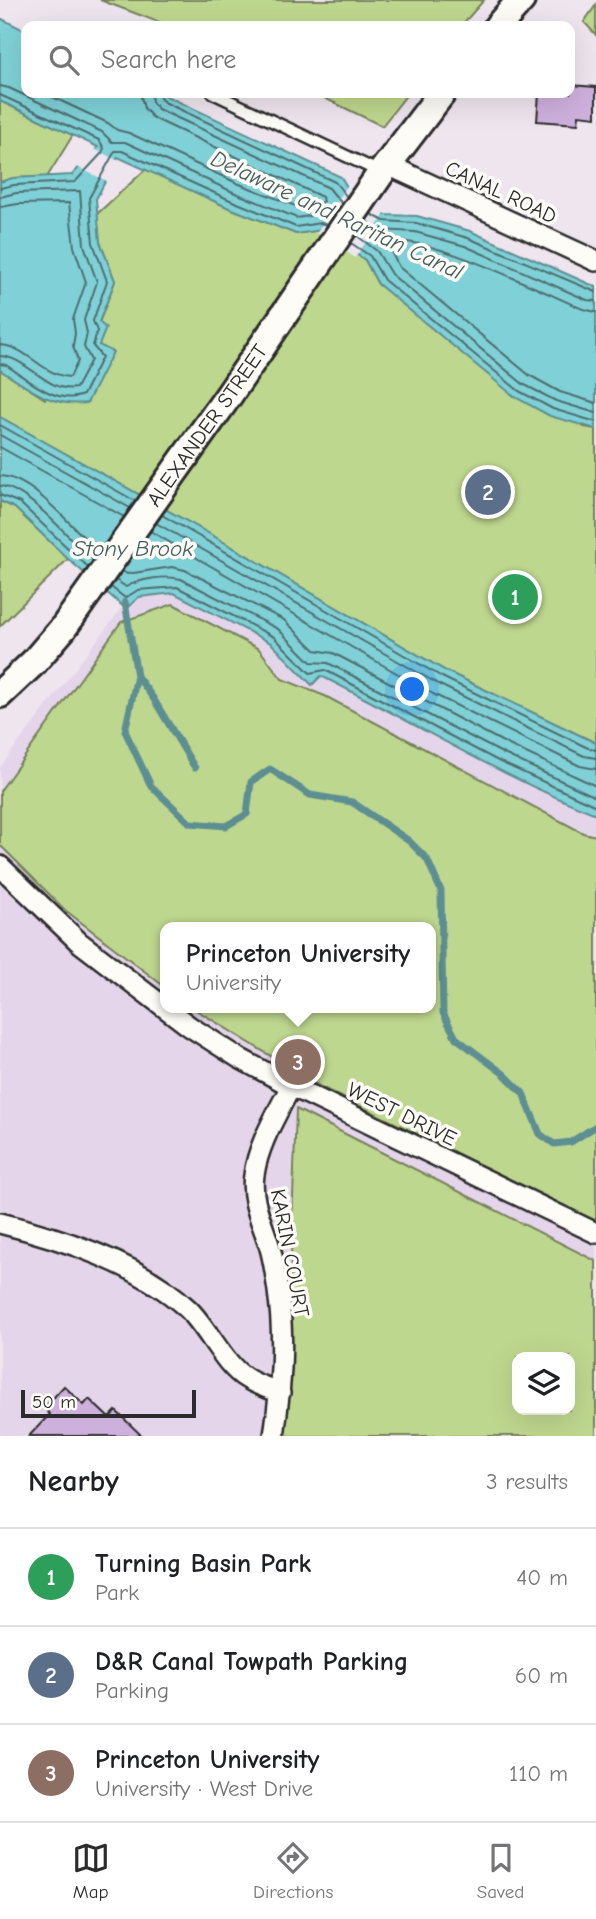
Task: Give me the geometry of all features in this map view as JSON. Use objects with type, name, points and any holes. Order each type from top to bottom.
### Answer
[{"type":"main road","points":[[502,21],[521,0]]},
{"type":"main road","name":"ALEXANDER STREET","points":[[0,694],[50,645],[167,484],[379,176],[438,98]]},
{"type":"street","name":"CANAL ROAD","points":[[379,176],[596,261]]},
{"type":"street","name":"WEST DRIVE","points":[[0,866],[79,942],[160,1005]]},
{"type":"street","name":"WEST DRIVE","points":[[171,1013],[239,1058],[291,1086],[596,1233]]},
{"type":"street","name":"KARIN COURT","points":[[274,1436],[283,1338],[270,1249],[254,1199],[254,1176],[260,1150],[291,1086]]},
{"type":"street","points":[[0,1223],[72,1246],[157,1284],[187,1309],[244,1378],[280,1393]]},
{"type":"lane","points":[[223,98],[379,176]]},
{"type":"shaded area","points":[[193,515],[596,736],[596,1436],[0,1436],[0,767]]},
{"type":"green space","points":[[100,0],[484,0],[465,21],[156,21]]},
{"type":"green space","points":[[596,5],[596,35],[584,22]]},
{"type":"green space","points":[[324,98],[404,98],[382,126]]},
{"type":"green space","points":[[0,101],[73,135],[47,177],[13,178],[0,182]]},
{"type":"green space","points":[[146,169],[227,207],[296,234],[321,230],[365,260],[378,284],[584,427],[596,429],[596,743],[446,671],[208,533],[0,417],[0,370],[45,399],[99,345],[99,323],[115,281],[100,242],[97,214]]},
{"type":"green space","points":[[0,501],[15,508],[68,559],[0,626]]},
{"type":"green space","points":[[173,604],[259,649],[282,679],[325,696],[583,833],[596,836],[596,1221],[321,1087],[201,1013],[436,1013],[436,922],[160,922],[160,983],[65,910],[0,845],[0,791],[121,622]]},
{"type":"green space","points":[[296,1109],[596,1261],[596,1436],[285,1436]]},
{"type":"water","name":"Delaware and Raritan Canal","points":[[0,18],[21,28],[21,98],[171,98],[341,177],[349,190],[385,215],[417,216],[470,231],[596,287],[596,429],[550,416],[515,397],[378,284],[365,260],[321,230],[296,234],[227,207],[118,157],[96,199],[100,242],[115,281],[99,322],[106,328],[99,345],[113,352],[87,403],[62,402],[31,390],[0,370],[0,182],[13,178],[72,175],[98,147],[0,101]]},
{"type":"water","name":"Stony Brook","points":[[0,417],[208,533],[446,671],[596,743],[596,814],[491,766],[321,676],[312,685],[271,643],[174,593],[139,597],[126,609],[15,508],[0,501]]},
{"type":"pier","points":[[92,148],[119,161],[109,182],[75,166]]},
{"type":"pier","points":[[349,183],[387,211],[355,258],[320,233],[316,234]]},
{"type":"building","points":[[575,85],[596,87],[596,117],[579,115],[578,124],[537,121],[539,98],[575,98]]},
{"type":"building","points":[[64,1386],[84,1405],[89,1399],[109,1418],[116,1411],[142,1436],[29,1436],[50,1414],[44,1408]]},
{"type":"waterway","points":[[125,602],[137,676],[125,731],[151,786],[190,823],[226,826],[247,814],[251,782],[270,769],[310,795],[352,802],[409,841],[427,859],[441,891],[443,1013],[456,1038],[504,1074],[523,1093],[540,1134],[554,1144],[571,1142],[596,1126]]},
{"type":"waterway","points":[[137,676],[195,768]]},
{"type":"place","name":"D&R Canal Towpath Parking","points":[[488,492]]},
{"type":"place","name":"Turning Basin Park","points":[[515,597]]},
{"type":"place","name":"Princeton University","points":[[298,1062]]}]
